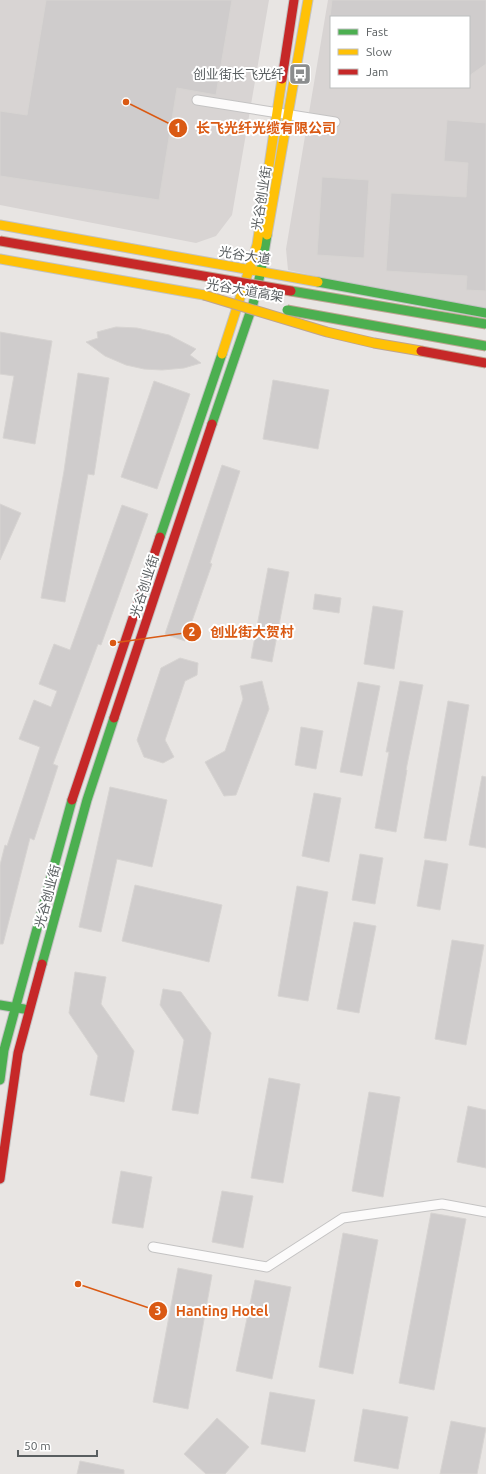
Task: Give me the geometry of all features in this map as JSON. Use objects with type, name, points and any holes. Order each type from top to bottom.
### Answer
[{"type":"main road","name":"光谷创业街","points":[[0,1080],[4,1050],[74,795],[239,299],[250,270],[257,245],[294,0]]},
{"type":"main road","name":"光谷创业街","points":[[0,1180],[18,1053],[87,800],[238,343],[253,304],[262,271],[308,0]]},
{"type":"main road","name":"光谷大道","points":[[0,225],[262,271],[486,313]]},
{"type":"main road","name":"光谷大道高架","points":[[0,241],[231,282],[486,324]]},
{"type":"main road","name":"光谷大道高架","points":[[0,259],[486,346]]},
{"type":"main road","points":[[0,264],[199,302],[239,299],[278,314],[486,353]]},
{"type":"main road","points":[[204,295],[326,332],[374,343],[486,363]]},
{"type":"main road","points":[[0,1005],[30,1010]]},
{"type":"street","points":[[197,100],[335,122]]},
{"type":"street","points":[[153,1246],[267,1268],[343,1218],[442,1204],[486,1212]]},
{"type":"shaded area","points":[[0,0],[269,0],[232,215],[216,236],[196,243],[0,205]]},
{"type":"shaded area","points":[[328,0],[486,0],[486,314],[288,270],[286,249]]},
{"type":"building","points":[[46,0],[232,0],[216,95],[177,88],[159,200],[0,176],[0,111],[27,115]]},
{"type":"building","points":[[332,0],[486,0],[486,64],[470,75],[470,16],[330,16]]},
{"type":"building","points":[[447,120],[486,123],[486,291],[466,290],[467,276],[386,271],[391,193],[466,197],[468,163],[444,161]]},
{"type":"building","points":[[322,177],[369,180],[364,258],[317,255]]},
{"type":"building","points":[[116,327],[137,328],[169,335],[196,349],[190,355],[201,363],[184,368],[162,370],[144,369],[126,365],[105,356],[86,342],[98,338],[97,332]]},
{"type":"building","points":[[0,332],[52,341],[35,444],[3,438],[14,376],[0,374]]},
{"type":"building","points":[[78,373],[109,378],[94,475],[88,474],[65,602],[41,598],[64,471]]},
{"type":"building","points":[[273,380],[329,390],[318,449],[263,439]]},
{"type":"building","points":[[154,381],[190,394],[157,489],[121,477]]},
{"type":"building","points":[[222,465],[240,471],[210,563],[212,564],[185,641],[165,634]]},
{"type":"building","points":[[0,504],[21,513],[0,560]]},
{"type":"building","points":[[122,505],[148,514],[101,645],[98,644],[53,764],[58,766],[34,840],[30,838],[3,944],[0,944],[0,865],[5,845],[7,846],[40,747],[19,739],[34,700],[51,707],[57,691],[39,684],[54,644],[70,650]]},
{"type":"building","points":[[268,568],[289,572],[272,662],[251,658]]},
{"type":"building","points":[[315,594],[341,598],[339,613],[313,609]]},
{"type":"building","points":[[373,606],[403,611],[394,669],[364,664]]},
{"type":"building","points":[[180,658],[198,663],[197,675],[185,681],[165,740],[174,757],[163,763],[144,757],[137,740],[161,668]]},
{"type":"building","points":[[262,681],[269,709],[236,795],[224,796],[205,762],[225,751],[243,699],[240,686]]},
{"type":"building","points":[[400,681],[423,685],[406,770],[396,832],[375,828],[389,752],[386,752]]},
{"type":"building","points":[[358,682],[380,686],[362,776],[340,772]]},
{"type":"building","points":[[448,701],[469,705],[446,841],[424,838]]},
{"type":"building","points":[[301,727],[323,731],[316,769],[295,765]]},
{"type":"building","points":[[482,776],[486,777],[486,848],[469,845]]},
{"type":"building","points":[[110,787],[167,800],[152,867],[117,859],[101,932],[79,927]]},
{"type":"building","points":[[314,793],[341,798],[329,862],[302,856]]},
{"type":"building","points":[[360,854],[383,858],[375,904],[352,900]]},
{"type":"building","points":[[425,860],[448,864],[440,910],[417,906]]},
{"type":"building","points":[[135,885],[222,905],[209,962],[122,941]]},
{"type":"building","points":[[297,886],[328,892],[308,1001],[278,996]]},
{"type":"building","points":[[354,922],[376,926],[359,1013],[337,1009]]},
{"type":"building","points":[[452,940],[484,945],[466,1045],[435,1039]]},
{"type":"building","points":[[75,972],[106,977],[101,1004],[134,1051],[124,1102],[90,1095],[98,1056],[69,1013]]},
{"type":"building","points":[[163,989],[181,992],[211,1033],[198,1114],[172,1110],[184,1040],[160,1005]]},
{"type":"building","points":[[269,1078],[300,1084],[283,1183],[251,1178]]},
{"type":"building","points":[[369,1092],[400,1097],[383,1197],[352,1191]]},
{"type":"building","points":[[468,1106],[486,1110],[486,1168],[457,1162]]},
{"type":"building","points":[[121,1171],[152,1177],[143,1228],[112,1223]]},
{"type":"building","points":[[222,1191],[253,1196],[243,1248],[212,1242]]},
{"type":"building","points":[[431,1213],[466,1219],[434,1390],[399,1383]]},
{"type":"building","points":[[343,1233],[378,1240],[353,1374],[319,1367]]},
{"type":"building","points":[[178,1268],[212,1275],[188,1409],[153,1402]]},
{"type":"building","points":[[255,1280],[291,1287],[272,1379],[236,1371]]},
{"type":"building","points":[[270,1392],[315,1400],[305,1452],[261,1444]]},
{"type":"building","points":[[363,1409],[408,1417],[398,1469],[354,1461]]},
{"type":"building","points":[[217,1418],[249,1447],[225,1474],[206,1474],[184,1454]]},
{"type":"building","points":[[451,1421],[486,1428],[477,1474],[440,1474]]},
{"type":"building","points":[[80,1461],[124,1470],[124,1474],[77,1474]]},
{"type":"traffic: fast","points":[[212,424],[253,304],[261,271],[267,235]]},
{"type":"traffic: fast","points":[[318,282],[486,313]]},
{"type":"traffic: fast","points":[[291,291],[486,324]]},
{"type":"traffic: fast","points":[[287,310],[486,346]]},
{"type":"traffic: fast","points":[[160,537],[222,354]]},
{"type":"traffic: fast","points":[[42,964],[87,800],[114,718]]},
{"type":"traffic: fast","points":[[0,1080],[4,1050],[72,800]]},
{"type":"traffic: fast","points":[[0,1005],[24,1009]]},
{"type":"traffic: slow","points":[[267,235],[308,0]]},
{"type":"traffic: slow","points":[[222,354],[257,245],[282,79]]},
{"type":"traffic: slow","points":[[0,225],[318,282]]},
{"type":"traffic: slow","points":[[0,259],[204,295]]},
{"type":"traffic: slow","points":[[204,295],[327,332],[374,343],[421,351]]},
{"type":"traffic: jam","points":[[282,79],[294,0]]},
{"type":"traffic: jam","points":[[0,241],[291,291]]},
{"type":"traffic: jam","points":[[421,351],[486,363]]},
{"type":"traffic: jam","points":[[114,718],[212,424]]},
{"type":"traffic: jam","points":[[72,800],[160,537]]},
{"type":"traffic: jam","points":[[0,1179],[18,1053],[42,964]]},
{"type":"place","name":"创业街长飞光纤","points":[[300,74]]},
{"type":"place","name":"长飞光纤光缆有限公司","points":[[126,102]]},
{"type":"place","name":"创业街大贺村","points":[[113,643]]},
{"type":"place","name":"Hanting Hotel","points":[[78,1284]]}]
